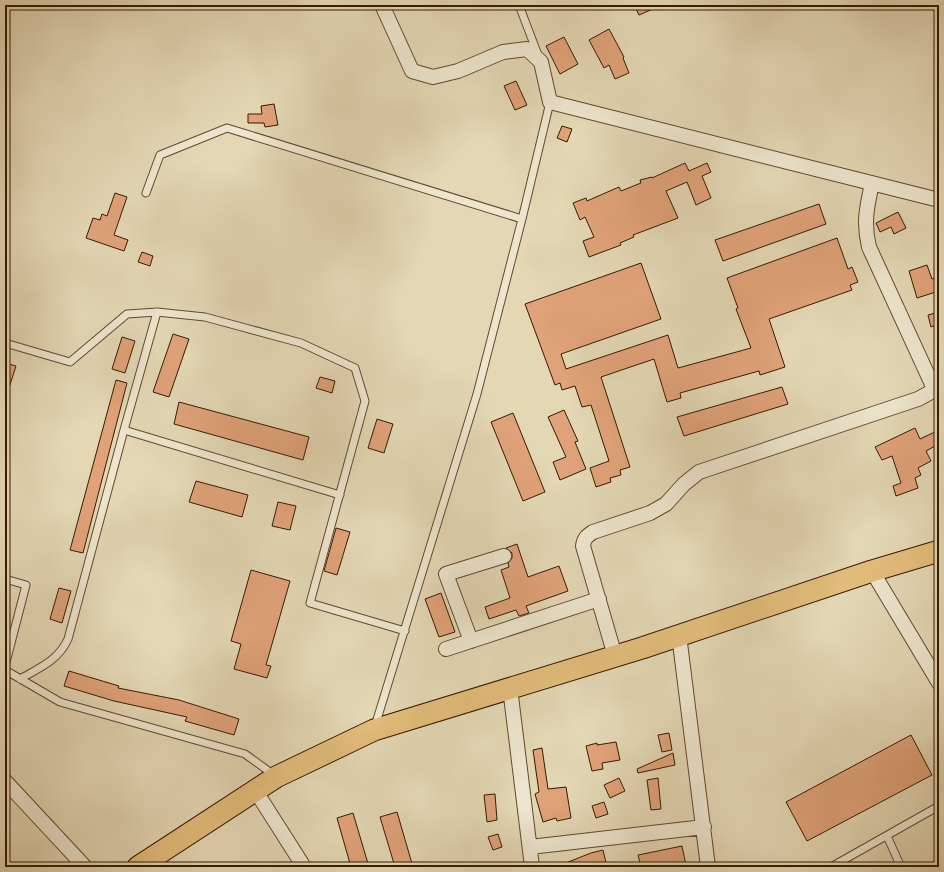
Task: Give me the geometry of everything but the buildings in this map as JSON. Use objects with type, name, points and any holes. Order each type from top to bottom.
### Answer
[{"type":"main road","points":[[138,867],[276,777],[374,730],[615,656],[872,571],[939,551]]},
{"type":"street","points":[[382,5],[412,71],[433,77],[458,71],[503,52],[527,49],[541,62],[550,102],[939,200]]},
{"type":"street","points":[[615,656],[583,546],[584,540],[587,536],[593,532],[650,513],[666,504],[684,484],[699,472],[918,399],[931,392],[933,387],[931,382],[869,247],[866,235],[865,215],[872,183]]},
{"type":"street","points":[[471,640],[446,574],[504,556]]},
{"type":"street","points":[[872,571],[939,683]]},
{"type":"street","points":[[446,649],[599,598]]},
{"type":"street","points":[[679,634],[708,867]]},
{"type":"street","points":[[510,688],[532,867]]},
{"type":"street","points":[[5,781],[84,867]]},
{"type":"street","points":[[255,790],[304,867]]},
{"type":"street","points":[[530,846],[704,827]]},
{"type":"lane","points":[[519,5],[541,62]]},
{"type":"lane","points":[[936,5],[939,12]]},
{"type":"lane","points":[[374,730],[477,394],[522,219],[550,102]]},
{"type":"lane","points":[[146,193],[160,155],[227,128],[522,219]]},
{"type":"lane","points":[[5,343],[70,362],[127,314],[157,312],[205,317],[301,343],[355,368],[365,400],[310,603],[405,631]]},
{"type":"lane","points":[[20,679],[52,661],[59,654],[68,639],[157,312]]},
{"type":"lane","points":[[124,430],[340,495]]},
{"type":"lane","points":[[5,578],[26,585],[5,666]]},
{"type":"lane","points":[[5,670],[60,702],[245,754],[276,777]]},
{"type":"lane","points":[[831,867],[939,806]]},
{"type":"lane","points":[[887,836],[901,867]]}]
